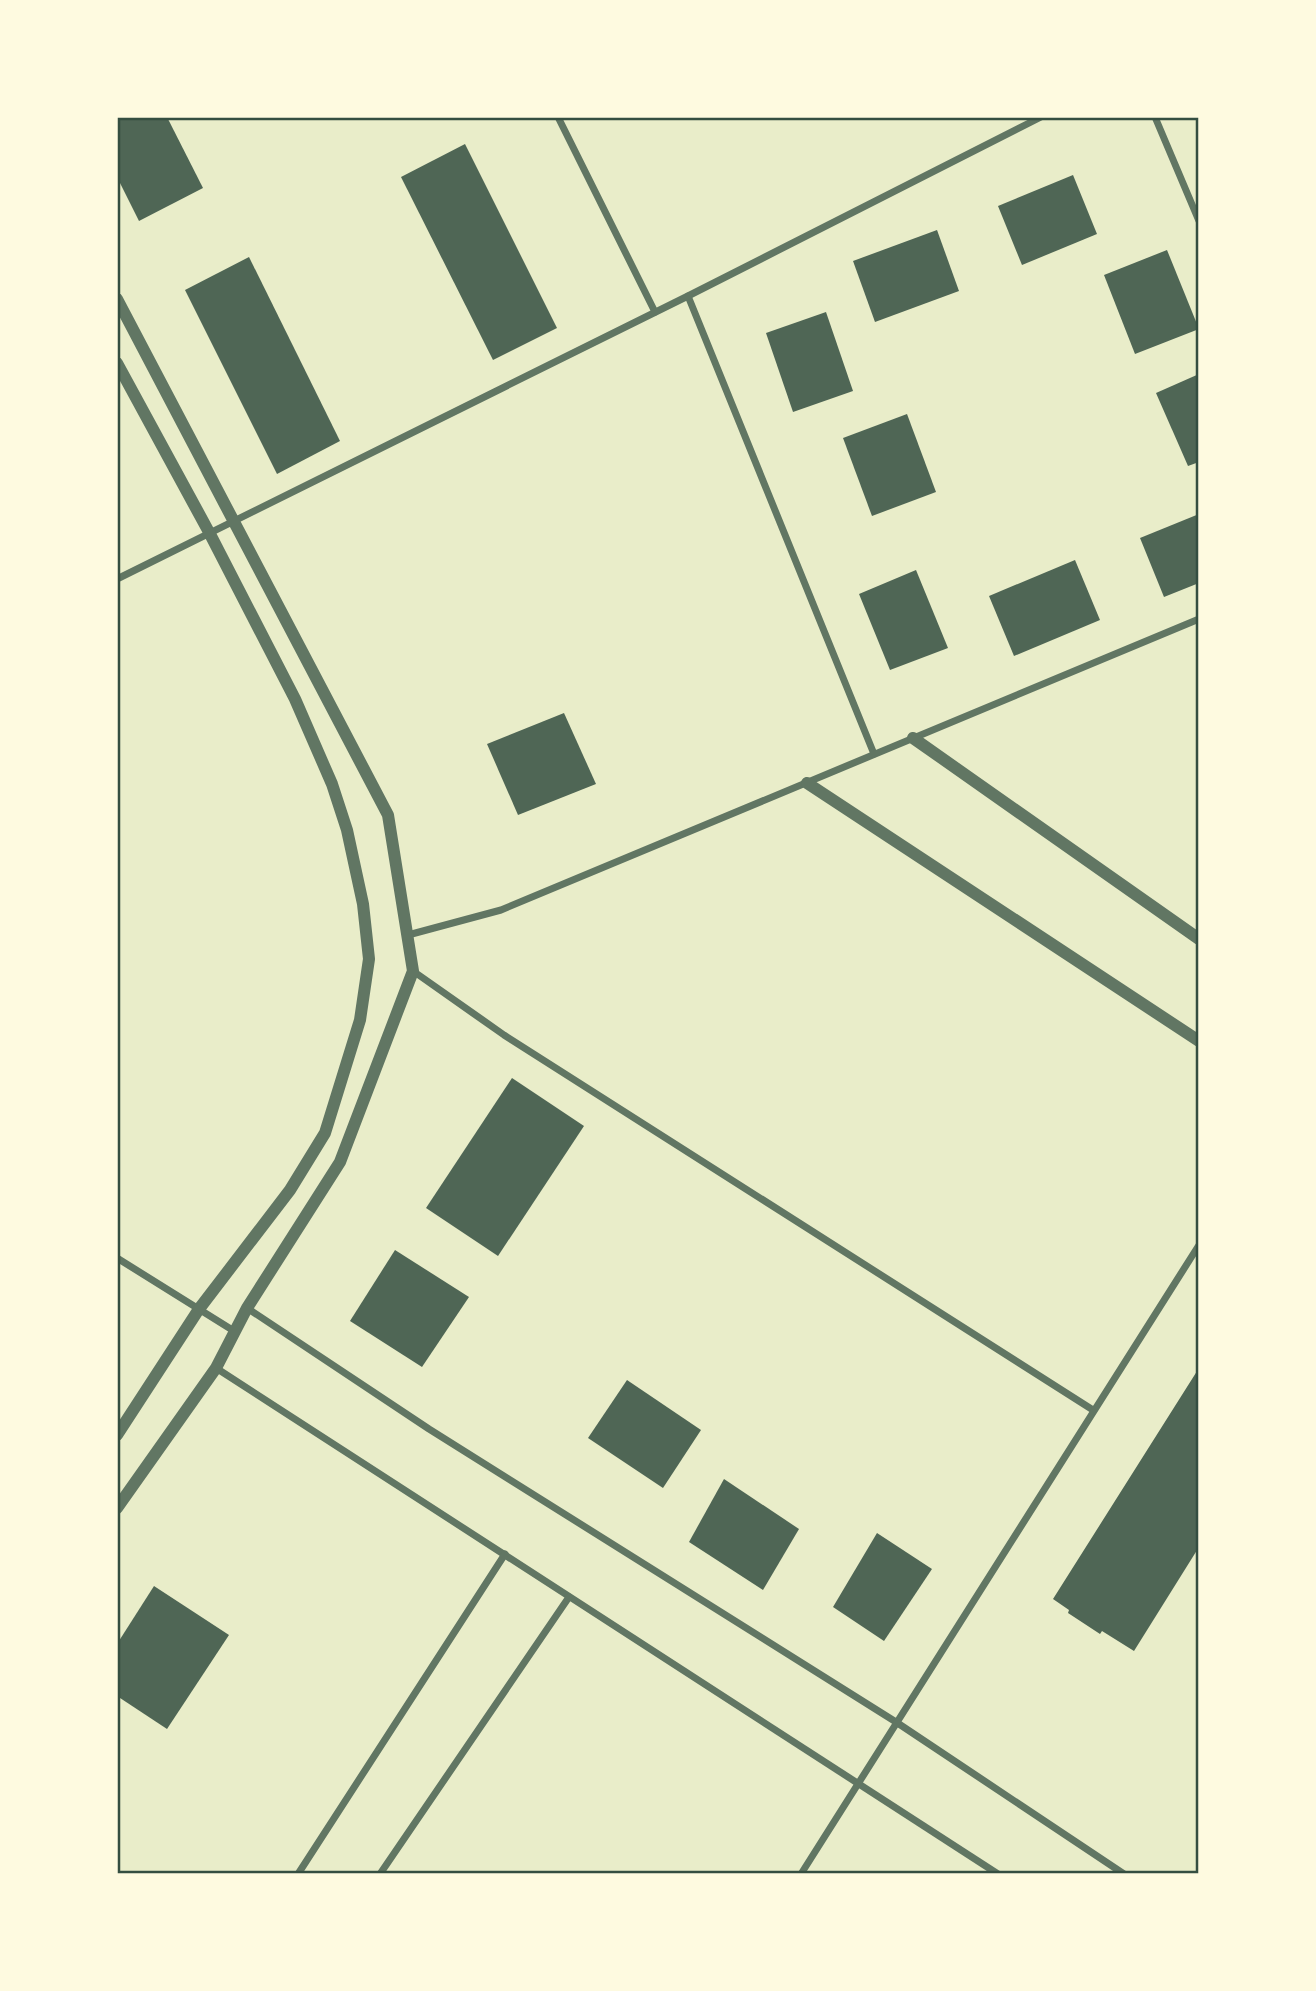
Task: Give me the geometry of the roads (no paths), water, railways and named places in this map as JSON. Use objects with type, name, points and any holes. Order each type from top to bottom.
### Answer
[{"type":"street","points":[[558,117],[655,312]]},
{"type":"street","points":[[117,579],[688,296],[1041,117]]},
{"type":"street","points":[[1155,117],[1199,221]]},
{"type":"street","points":[[688,296],[874,754]]},
{"type":"street","points":[[117,299],[388,815],[413,971],[340,1162],[247,1308],[216,1368],[117,1508]]},
{"type":"street","points":[[117,363],[210,534],[295,699],[332,784],[347,830],[363,904],[369,959],[360,1020],[325,1133],[290,1190],[199,1309],[117,1435]]},
{"type":"street","points":[[408,935],[501,910],[1199,619]]},
{"type":"street","points":[[913,738],[1199,939]]},
{"type":"street","points":[[807,783],[1199,1041]]},
{"type":"street","points":[[413,971],[504,1035],[1093,1410]]},
{"type":"street","points":[[801,1874],[1198,1248]]},
{"type":"street","points":[[117,1258],[234,1331]]},
{"type":"street","points":[[247,1308],[429,1429],[896,1722],[1124,1874]]},
{"type":"street","points":[[216,1368],[998,1874]]},
{"type":"street","points":[[299,1874],[505,1555]]},
{"type":"street","points":[[380,1874],[569,1597]]}]
